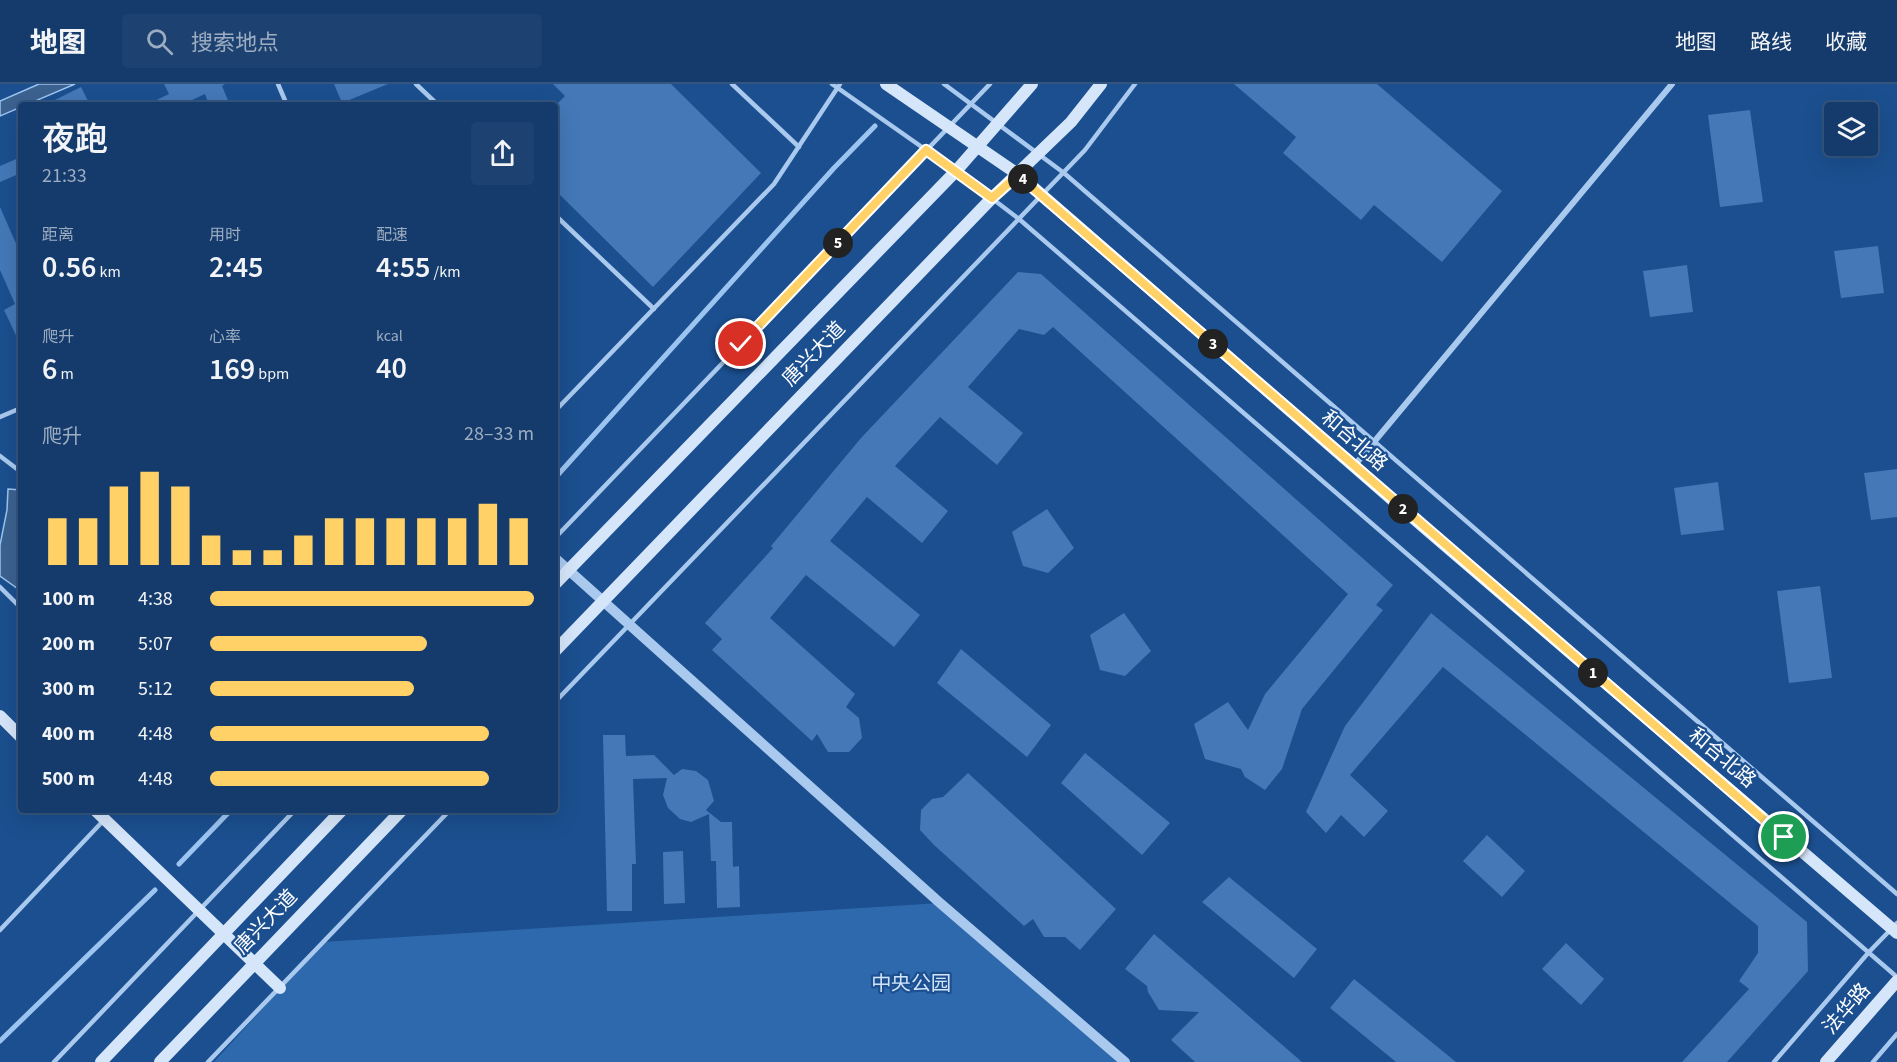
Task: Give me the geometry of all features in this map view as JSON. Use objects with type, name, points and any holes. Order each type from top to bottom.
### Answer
[{"type":"main road","name":"和合北路","points":[[886,84],[979,146],[1042,195],[1354,466],[1895,928]]},
{"type":"main road","name":"唐兴大道","points":[[558,581],[956,171],[1032,84]]},
{"type":"main road","name":"唐兴大道","points":[[558,648],[992,198],[1071,122],[1101,84]]},
{"type":"main road","points":[[0,716],[18,734]]},
{"type":"main road","points":[[98,813],[280,988]]},
{"type":"main road","name":"唐兴大道","points":[[101,1062],[339,813]]},
{"type":"main road","name":"唐兴大道","points":[[160,1062],[399,813]]},
{"type":"main road","name":"法华路","points":[[1826,1062],[1897,979]]},
{"type":"street","points":[[1354,466],[1672,84]]},
{"type":"street","points":[[558,561],[940,903],[1125,1062]]},
{"type":"lane","points":[[278,84],[286,102]]},
{"type":"lane","points":[[416,84],[435,102]]},
{"type":"lane","points":[[732,84],[799,147]]},
{"type":"lane","points":[[944,84],[1064,173],[1897,894]]},
{"type":"lane","points":[[558,535],[990,84]]},
{"type":"lane","points":[[558,699],[1064,173],[1085,150],[1135,84]]},
{"type":"lane","points":[[558,408],[774,184],[837,85],[1019,219],[1869,952],[1897,979]]},
{"type":"lane","points":[[558,218],[654,309]]},
{"type":"lane","points":[[0,417],[18,409]]},
{"type":"lane","points":[[0,456],[18,469]]},
{"type":"lane","points":[[0,586],[18,605]]},
{"type":"lane","points":[[54,1062],[292,813]]},
{"type":"lane","points":[[208,1062],[447,813]]},
{"type":"lane","points":[[0,930],[105,819]]},
{"type":"lane","points":[[1774,1062],[1869,952],[1895,928]]},
{"type":"lane","points":[[1873,1062],[1897,1034]]},
{"type":"green space","name":"中央公园","points":[[940,903],[1119,1062],[214,1062],[323,942]]},
{"type":"shaded area","points":[[39,84],[75,84],[33,102],[18,102],[18,108],[0,116],[0,101]]},
{"type":"shaded area","points":[[8,489],[18,490],[18,589],[0,576],[0,545],[7,510]]},
{"type":"building","points":[[164,84],[225,84],[222,86],[229,102],[208,102],[205,94],[188,102],[152,102],[169,94]]},
{"type":"building","points":[[334,84],[388,84],[344,102],[342,102]]},
{"type":"building","points":[[553,84],[671,84],[761,173],[653,287],[558,193],[558,103],[565,96]]},
{"type":"building","points":[[1234,84],[1377,84],[1502,191],[1442,262],[1374,205],[1361,220],[1283,153],[1296,137]]},
{"type":"building","points":[[81,87],[88,102],[51,102]]},
{"type":"building","points":[[1750,110],[1763,202],[1720,207],[1708,115]]},
{"type":"building","points":[[18,158],[18,174],[0,182],[0,166]]},
{"type":"building","points":[[0,207],[18,248],[18,340],[4,310],[15,304],[0,270]]},
{"type":"building","points":[[1878,246],[1884,293],[1841,298],[1834,251]]},
{"type":"building","points":[[1687,265],[1693,312],[1650,317],[1643,271]]},
{"type":"building","points":[[1018,272],[1041,274],[1393,585],[1376,605],[1383,610],[1302,709],[1282,769],[1265,790],[1245,777],[1241,769],[1205,759],[1194,724],[1228,702],[1248,730],[1265,694],[1348,594],[1053,327],[1044,335],[1019,329],[968,387],[1023,433],[997,465],[940,417],[895,466],[948,511],[922,543],[867,497],[830,541],[920,615],[894,647],[806,575],[770,618],[855,694],[846,707],[859,718],[862,738],[849,752],[828,752],[817,734],[812,741],[712,650],[722,639],[705,623],[773,548],[771,546],[861,438]]},
{"type":"building","points":[[1897,469],[1897,517],[1871,520],[1864,473]]},
{"type":"building","points":[[1718,482],[1724,530],[1681,535],[1674,488]]},
{"type":"building","points":[[1047,509],[1074,548],[1048,573],[1023,566],[1012,532]]},
{"type":"building","points":[[1820,586],[1832,678],[1789,683],[1777,591]]},
{"type":"building","points":[[1124,613],[1151,651],[1125,676],[1100,670],[1090,635]]},
{"type":"building","points":[[1431,613],[1807,922],[1808,971],[1727,1062],[1682,1062],[1749,989],[1739,981],[1758,953],[1758,926],[1443,667],[1350,775],[1388,811],[1364,837],[1341,815],[1326,833],[1306,812],[1345,726]]},
{"type":"building","points":[[961,649],[1051,725],[1027,757],[937,683]]},
{"type":"building","points":[[603,735],[625,735],[626,756],[654,755],[674,775],[682,769],[696,771],[708,780],[714,801],[706,810],[721,822],[732,822],[733,867],[739,866],[740,907],[717,908],[716,861],[711,861],[709,814],[691,822],[680,819],[668,808],[663,795],[667,778],[633,779],[636,864],[632,864],[632,911],[607,911]]},
{"type":"building","points":[[1085,753],[1170,823],[1142,855],[1061,783]]},
{"type":"building","points":[[968,773],[1116,909],[1080,950],[1065,937],[1044,937],[1033,919],[1024,926],[920,830],[921,810],[932,799],[943,797]]},
{"type":"building","points":[[1487,835],[1525,871],[1502,897],[1463,861]]},
{"type":"building","points":[[683,851],[685,903],[664,904],[663,852]]},
{"type":"building","points":[[1229,877],[1317,949],[1294,978],[1202,902]]},
{"type":"building","points":[[1154,934],[1302,1062],[1195,1062],[1171,1040],[1199,1012],[1159,1010],[1147,986],[1125,969]]},
{"type":"building","points":[[1566,943],[1604,979],[1581,1005],[1542,969]]},
{"type":"building","points":[[1354,979],[1456,1062],[1396,1062],[1330,1008]]},
{"type":"waterway","points":[[558,475],[834,168],[875,126]]},
{"type":"waterway","points":[[179,864],[228,813]]},
{"type":"waterway","points":[[0,1041],[155,890]]},
{"type":"route","points":[[741,344],[926,150],[992,198],[1018,175],[1784,837]]}]
